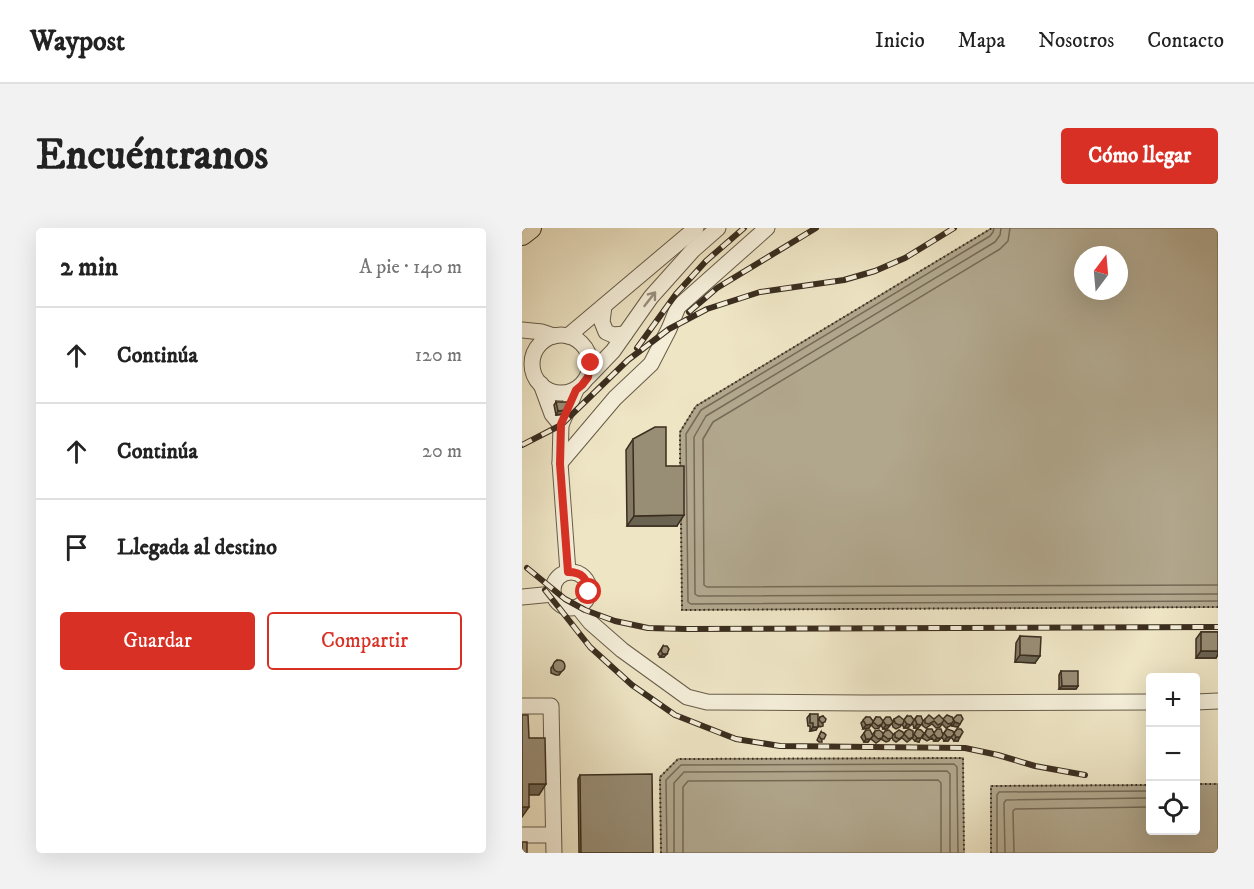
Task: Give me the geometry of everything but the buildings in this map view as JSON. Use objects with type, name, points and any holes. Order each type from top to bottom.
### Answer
[{"type":"main road","points":[[522,235],[531,228]]},
{"type":"lane","points":[[560,464],[615,398],[651,364],[678,307],[766,228]]},
{"type":"lane","points":[[561,424],[552,414],[532,368],[539,346],[545,340],[561,336],[604,306],[683,233],[708,230]]},
{"type":"lane","points":[[568,572],[560,464],[561,424],[576,390],[613,351],[651,297],[708,230]]},
{"type":"lane","points":[[604,306],[602,322],[606,332],[613,335],[625,334]]},
{"type":"lane","points":[[522,330],[542,332],[580,342],[588,352],[591,363],[588,377]]},
{"type":"lane","points":[[522,366],[550,391],[562,393],[576,390]]},
{"type":"lane","points":[[568,572],[576,572],[588,583],[589,592],[586,601],[578,607],[564,607],[557,602],[553,594],[554,583],[559,576],[568,572]]},
{"type":"lane","points":[[522,597],[553,594]]},
{"type":"lane","points":[[578,607],[590,622],[622,650],[687,697],[706,702],[1146,702]]},
{"type":"lane","points":[[1200,702],[1218,702]]},
{"type":"lane","points":[[522,706],[551,706],[554,853]]},
{"type":"lane","points":[[522,835],[553,835]]},
{"type":"path","points":[[681,468],[680,432],[696,406],[992,228]]},
{"type":"path","points":[[681,515],[682,610],[1218,607]]},
{"type":"path","points":[[661,853],[660,777],[678,759],[963,758],[964,853]]},
{"type":"path","points":[[1200,784],[1218,784]]},
{"type":"path","points":[[991,853],[991,786],[1146,785]]},
{"type":"water","points":[[992,228],[1218,228],[1218,607],[682,610],[680,432],[696,406]]},
{"type":"water","points":[[963,758],[964,853],[661,853],[660,777],[678,759]]},
{"type":"water","points":[[1200,784],[1218,784],[1218,853],[991,853],[991,786],[1146,785],[1146,835],[1200,835]]},
{"type":"railway","points":[[637,348],[676,294],[706,261],[744,228]]},
{"type":"railway","points":[[689,312],[717,288],[816,228]]},
{"type":"railway","points":[[522,445],[561,425],[628,360],[669,329],[707,309],[760,292],[844,280],[875,271],[905,258],[954,228]]},
{"type":"railway","points":[[527,568],[565,599],[585,610],[615,621],[648,628],[1218,627]]},
{"type":"railway","points":[[545,590],[590,647],[632,685],[675,715],[736,739],[780,746],[965,748],[1035,766],[1085,775]]},
{"type":"route","points":[[589,592],[588,583],[583,576],[576,572],[568,572],[560,464],[561,424],[576,390],[588,377],[591,363]]}]
